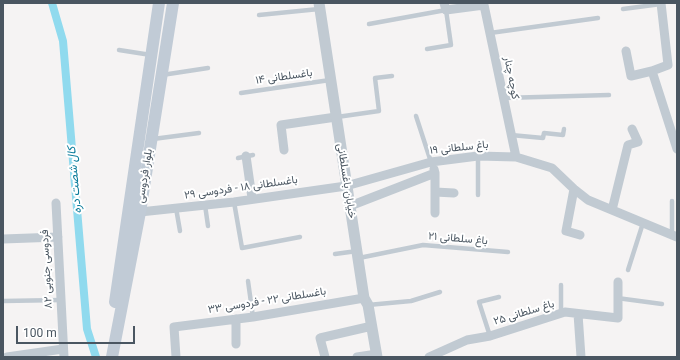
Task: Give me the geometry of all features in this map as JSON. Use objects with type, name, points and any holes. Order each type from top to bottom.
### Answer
[{"type":"main road","name":"بلوار فردوسی","points":[[111,350],[140,212],[151,139],[152,90],[150,59],[159,3]]},
{"type":"main road","name":"بلوار فردوسی","points":[[111,350],[152,90],[162,71],[173,3]]},
{"type":"main road","points":[[150,59],[156,68],[162,71]]},
{"type":"street","points":[[626,51],[628,76],[652,71],[668,65],[661,3]]},
{"type":"street","name":"کوچه چنار","points":[[445,7],[484,5],[516,157]]},
{"type":"street","name":"خیابان باغسلطانی","points":[[319,6],[346,186],[377,356]]},
{"type":"street","points":[[667,58],[677,55]]},
{"type":"street","points":[[652,71],[675,138],[677,149]]},
{"type":"street","points":[[284,150],[281,125],[336,118]]},
{"type":"street","points":[[612,210],[628,145],[638,142],[632,129]]},
{"type":"street","name":"باغ سلطانی ۱۹","points":[[346,186],[431,162],[478,156],[516,157],[552,168],[574,190],[588,200],[674,236]]},
{"type":"street","points":[[246,157],[252,198]]},
{"type":"street","points":[[431,162],[436,173],[436,213]]},
{"type":"street","points":[[350,206],[436,173]]},
{"type":"street","name":"باغسلطانی ۱۸ - فردوسی ۲۹","points":[[140,212],[234,202],[252,198],[346,186]]},
{"type":"street","points":[[574,190],[566,231],[580,235]]},
{"type":"street","points":[[435,192],[454,193]]},
{"type":"street","name":"فردوسی جنوبی ۸۲","points":[[56,204],[63,353]]},
{"type":"street","points":[[3,239],[58,237]]},
{"type":"street","name":"باغ سلطانی ۲۵","points":[[429,357],[440,355],[466,340],[490,336],[561,314],[618,318],[618,282]]},
{"type":"street","name":"باغسلطانی ۲۲ - فردوسی ۳۳","points":[[176,357],[174,327],[366,301]]},
{"type":"street","points":[[578,314],[581,357]]},
{"type":"street","points":[[236,319],[236,344]]},
{"type":"street","points":[[325,357],[320,338],[372,326]]},
{"type":"street","points":[[7,357],[63,353]]},
{"type":"street","points":[[357,357],[377,356]]},
{"type":"lane","points":[[623,9],[661,3]]},
{"type":"lane","points":[[259,15],[319,6]]},
{"type":"lane","points":[[369,24],[445,7],[450,45],[427,49]]},
{"type":"lane","points":[[490,34],[598,18]]},
{"type":"lane","points":[[119,50],[150,59]]},
{"type":"lane","points":[[162,71],[208,68]]},
{"type":"lane","points":[[336,118],[379,111],[375,78],[392,76]]},
{"type":"lane","name":"باغسلطانی ۱۴","points":[[241,92],[330,80]]},
{"type":"lane","points":[[503,98],[609,95]]},
{"type":"lane","points":[[416,116],[431,162]]},
{"type":"lane","points":[[511,135],[543,138],[544,133],[563,135],[564,129]]},
{"type":"lane","points":[[151,139],[199,133]]},
{"type":"lane","points":[[478,156],[478,195]]},
{"type":"lane","points":[[672,201],[674,236]]},
{"type":"lane","points":[[234,202],[242,248],[300,237]]},
{"type":"lane","points":[[205,205],[208,226]]},
{"type":"lane","points":[[176,208],[180,231]]},
{"type":"lane","points":[[628,270],[643,223]]},
{"type":"lane","name":"باغ سلطانی ۲۱","points":[[335,254],[359,255],[423,245],[508,252]]},
{"type":"lane","points":[[248,281],[253,317]]},
{"type":"lane","points":[[561,285],[561,314]]},
{"type":"lane","points":[[366,301],[411,301],[440,292]]},
{"type":"lane","points":[[490,336],[479,302],[499,297]]},
{"type":"lane","points":[[617,298],[662,304]]},
{"type":"lane","points":[[3,301],[61,300]]},
{"type":"waterway","name":"کال شصت دره","points":[[52,3],[63,41],[87,329],[96,357]]}]
